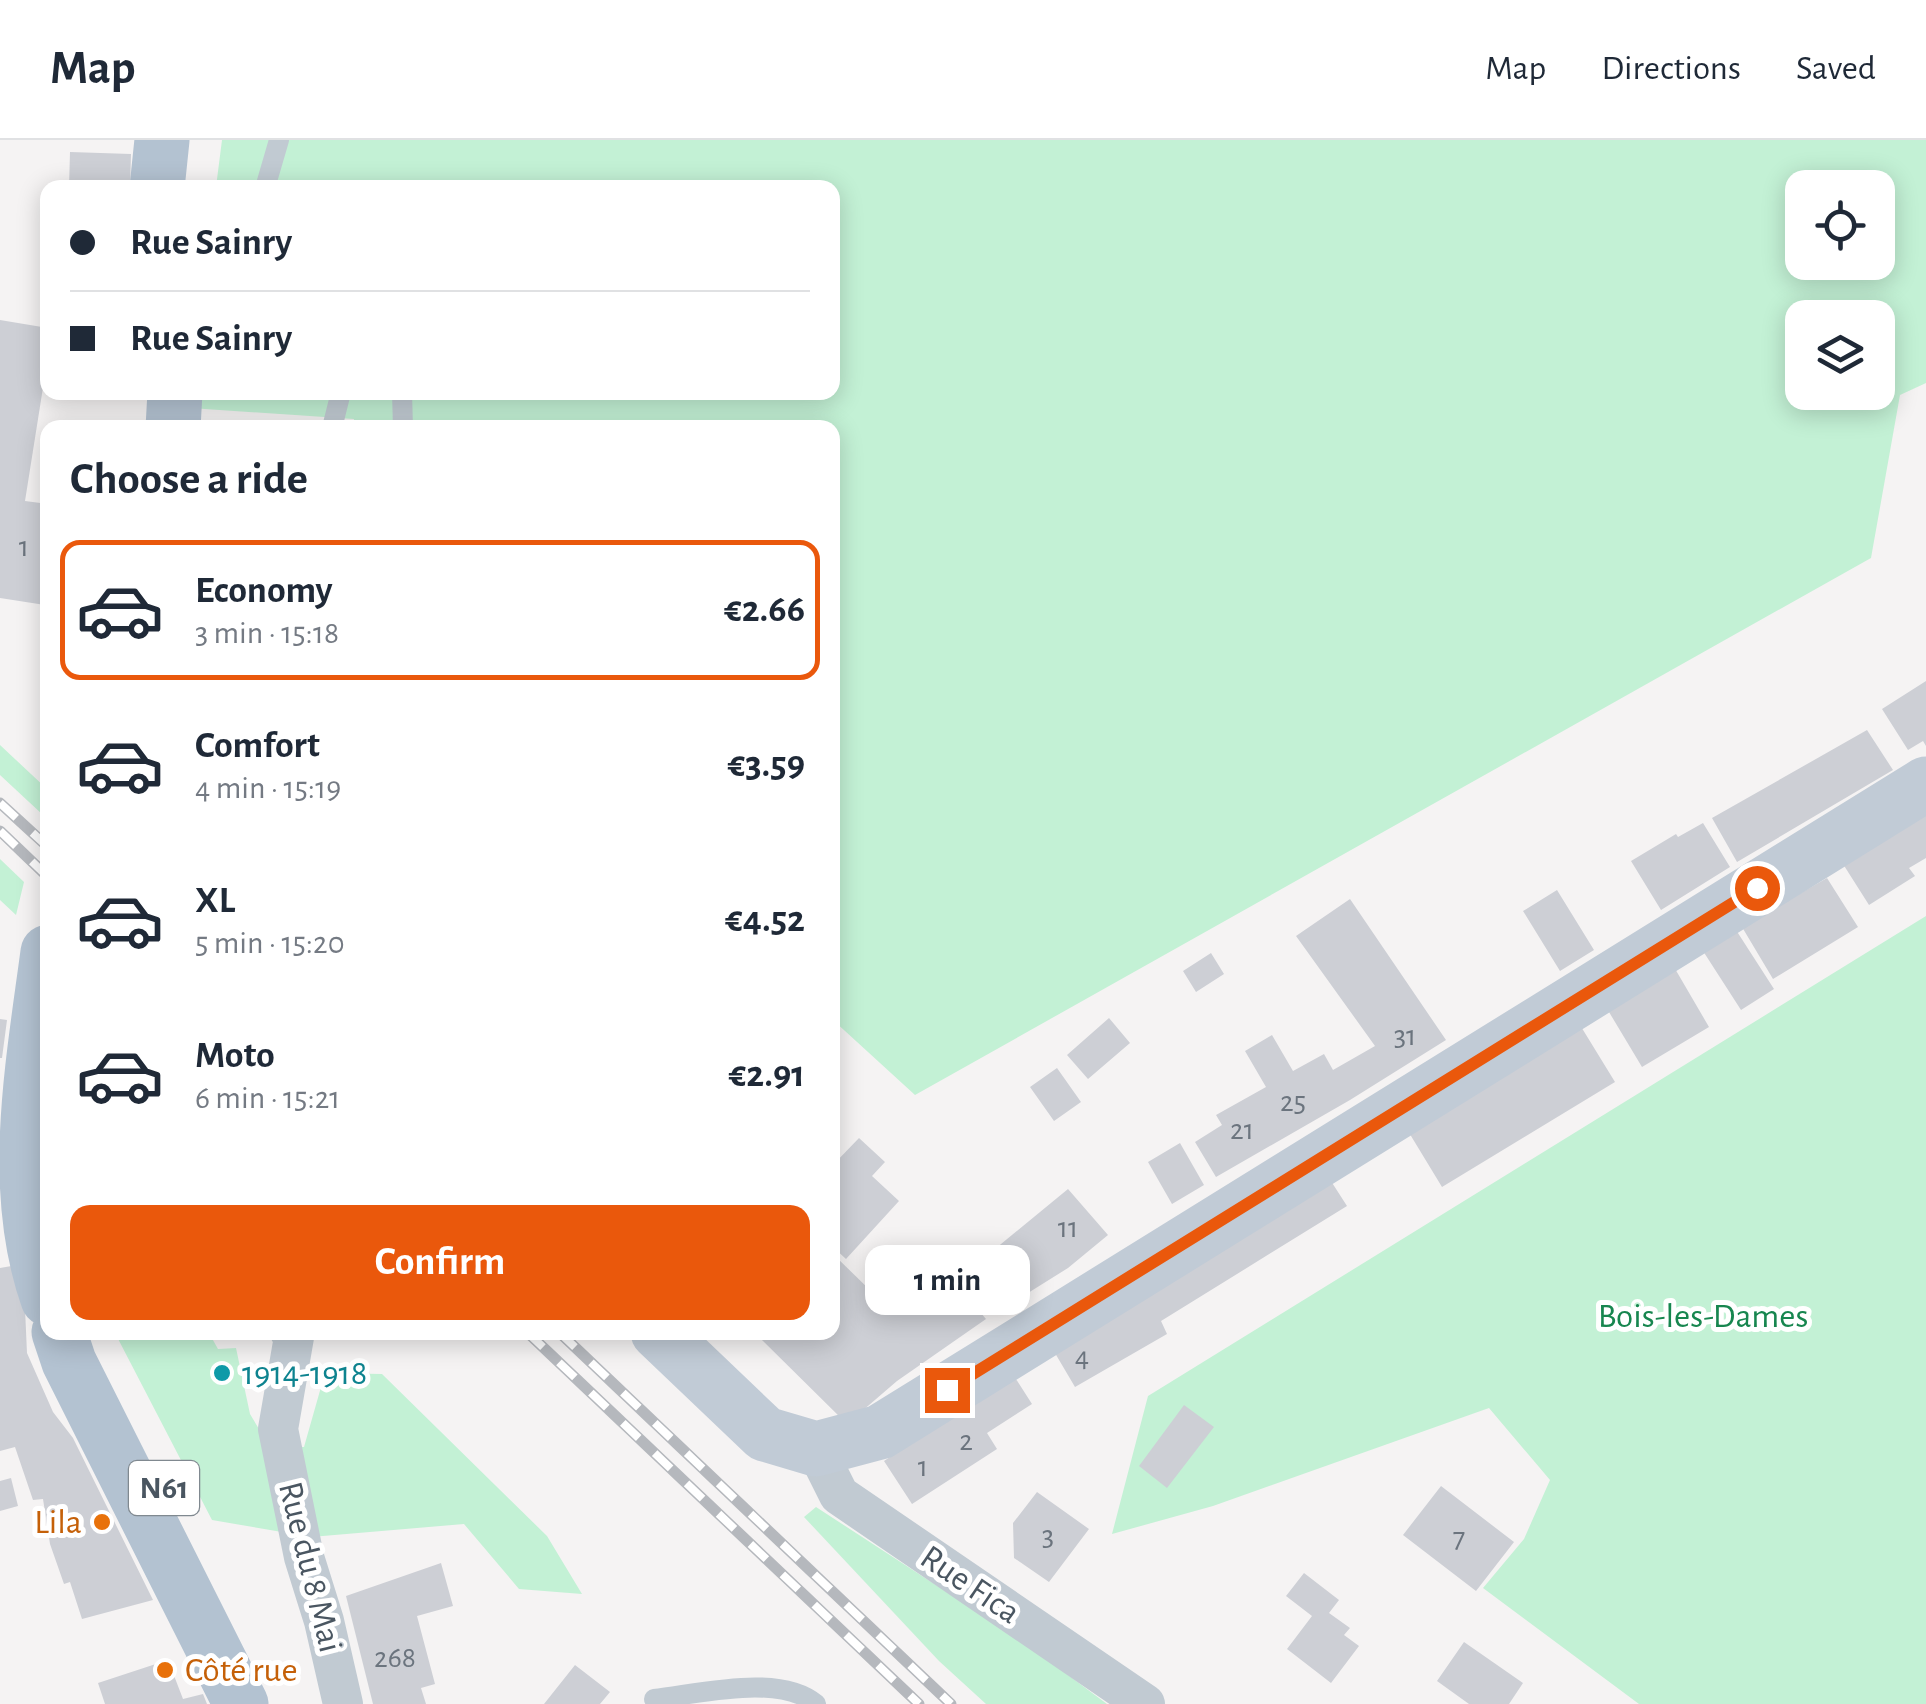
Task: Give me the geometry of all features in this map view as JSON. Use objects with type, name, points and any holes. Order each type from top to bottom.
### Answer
[{"type":"main road","points":[[158,180],[162,140]]},
{"type":"main road","points":[[194,180],[198,140]]},
{"type":"main road","points":[[40,1022],[28,1128],[28,1175],[40,1273]]},
{"type":"main road","name":"N61","points":[[62,1340],[69,1362],[241,1704]]},
{"type":"main road","name":"N61","points":[[92,1340],[269,1704]]},
{"type":"street","points":[[666,1340],[765,1434],[816,1449],[880,1432],[1926,784]]},
{"type":"street","name":"Rue du 8 Mai","points":[[293,1340],[278,1429],[304,1557],[343,1704]]},
{"type":"street","name":"Rue Fica","points":[[816,1449],[839,1495],[1145,1704]]},
{"type":"lane","points":[[267,180],[279,140]]},
{"type":"lane","points":[[660,1704],[654,1700],[770,1686],[809,1698],[816,1704]]},
{"type":"green space","points":[[222,140],[1926,140],[1926,383],[1900,395],[1871,558],[915,1095],[840,1026],[840,420],[354,419],[190,408],[191,400],[840,400],[840,180],[217,180]]},
{"type":"green space","points":[[0,745],[40,782],[40,812],[0,775]]},
{"type":"green space","points":[[0,859],[24,882],[16,915],[0,900]]},
{"type":"green space","name":"Bois-les-Dames","points":[[1926,916],[1926,1704],[1639,1704],[1483,1588],[1524,1539],[1550,1480],[1489,1408],[1213,1506],[1112,1534],[1148,1396]]},
{"type":"green space","points":[[119,1340],[213,1340],[218,1349],[236,1348],[250,1414],[269,1446],[304,1447],[325,1373],[382,1374],[547,1536],[582,1594],[519,1589],[464,1524],[311,1537],[212,1520]]},
{"type":"green space","points":[[816,1507],[1025,1643],[1107,1704],[986,1704],[939,1661],[804,1517]]},
{"type":"building","points":[[70,152],[131,154],[130,180],[69,180]]},
{"type":"building","points":[[0,320],[40,327],[41,400],[25,501],[40,503],[40,604],[0,598]]},
{"type":"building","points":[[1926,681],[1926,746],[1923,741],[1908,750],[1882,709]]},
{"type":"building","points":[[1867,730],[1893,770],[1737,862],[1712,818]]},
{"type":"building","points":[[1926,811],[1926,858],[1909,868],[1915,876],[1869,905],[1843,864]]},
{"type":"building","points":[[1703,823],[1730,867],[1661,910],[1631,861]]},
{"type":"building","points":[[1827,878],[1858,927],[1773,979],[1742,927]]},
{"type":"building","points":[[1557,890],[1594,950],[1560,971],[1523,911]]},
{"type":"building","points":[[1350,899],[1446,1040],[1216,1177],[1195,1142],[1222,1125],[1216,1115],[1266,1087],[1245,1051],[1272,1035],[1293,1071],[1324,1054],[1333,1070],[1375,1046],[1296,936]]},
{"type":"building","points":[[1736,930],[1774,989],[1741,1010],[1703,951]]},
{"type":"building","points":[[1211,953],[1224,974],[1196,992],[1183,971]]},
{"type":"building","points":[[1674,967],[1709,1027],[1642,1067],[1606,1007]]},
{"type":"building","points":[[1109,1018],[1130,1043],[1088,1079],[1067,1055]]},
{"type":"building","points":[[0,1019],[7,1020],[2,1058],[0,1058]]},
{"type":"building","points":[[1580,1025],[1615,1082],[1442,1187],[1408,1131]]},
{"type":"building","points":[[1057,1068],[1081,1102],[1054,1121],[1030,1087]]},
{"type":"building","points":[[859,1138],[885,1162],[872,1176],[899,1201],[846,1259],[840,1253],[840,1158]]},
{"type":"building","points":[[1180,1143],[1204,1185],[1172,1204],[1148,1162]]},
{"type":"building","points":[[1329,1178],[1347,1206],[1161,1321],[1167,1334],[1075,1387],[1052,1348]]},
{"type":"building","points":[[1068,1189],[1108,1235],[1068,1268],[1007,1306],[978,1263]]},
{"type":"building","points":[[929,1251],[986,1319],[897,1381],[847,1424],[762,1340],[840,1340],[840,1261],[875,1295]]},
{"type":"building","points":[[23,1264],[27,1353],[53,1412],[73,1438],[153,1600],[82,1619],[70,1582],[64,1584],[50,1544],[43,1499],[33,1500],[15,1447],[0,1451],[0,1268]]},
{"type":"building","points":[[1014,1376],[1032,1404],[987,1433],[997,1449],[912,1504],[884,1461]]},
{"type":"building","points":[[1184,1405],[1214,1427],[1167,1488],[1139,1466]]},
{"type":"building","points":[[11,1478],[18,1506],[0,1511],[0,1481]]},
{"type":"building","points":[[1441,1486],[1514,1542],[1476,1591],[1403,1535]]},
{"type":"building","points":[[1037,1492],[1089,1529],[1049,1582],[1014,1558],[1013,1523]]},
{"type":"building","points":[[441,1563],[453,1606],[417,1616],[435,1684],[421,1688],[426,1704],[373,1704],[346,1596]]},
{"type":"building","points":[[1304,1573],[1339,1600],[1329,1613],[1350,1628],[1344,1635],[1359,1646],[1331,1683],[1287,1649],[1312,1616],[1286,1596]]},
{"type":"building","points":[[1464,1642],[1523,1683],[1509,1704],[1469,1704],[1437,1681]]},
{"type":"building","points":[[168,1660],[183,1699],[203,1694],[207,1704],[105,1704],[98,1683]]},
{"type":"building","points":[[575,1665],[610,1692],[600,1704],[544,1704]]},
{"type":"railway","points":[[0,803],[40,840]]},
{"type":"railway","points":[[0,831],[40,869]]},
{"type":"railway","points":[[535,1340],[919,1704]]},
{"type":"railway","points":[[567,1340],[951,1704]]},
{"type":"place","name":"1914-1918","points":[[222,1373]]},
{"type":"place","name":"Lila","points":[[102,1522]]},
{"type":"place","name":"Côté rue","points":[[165,1670]]},
{"type":"route","points":[[947,1390],[1757,888]]}]
